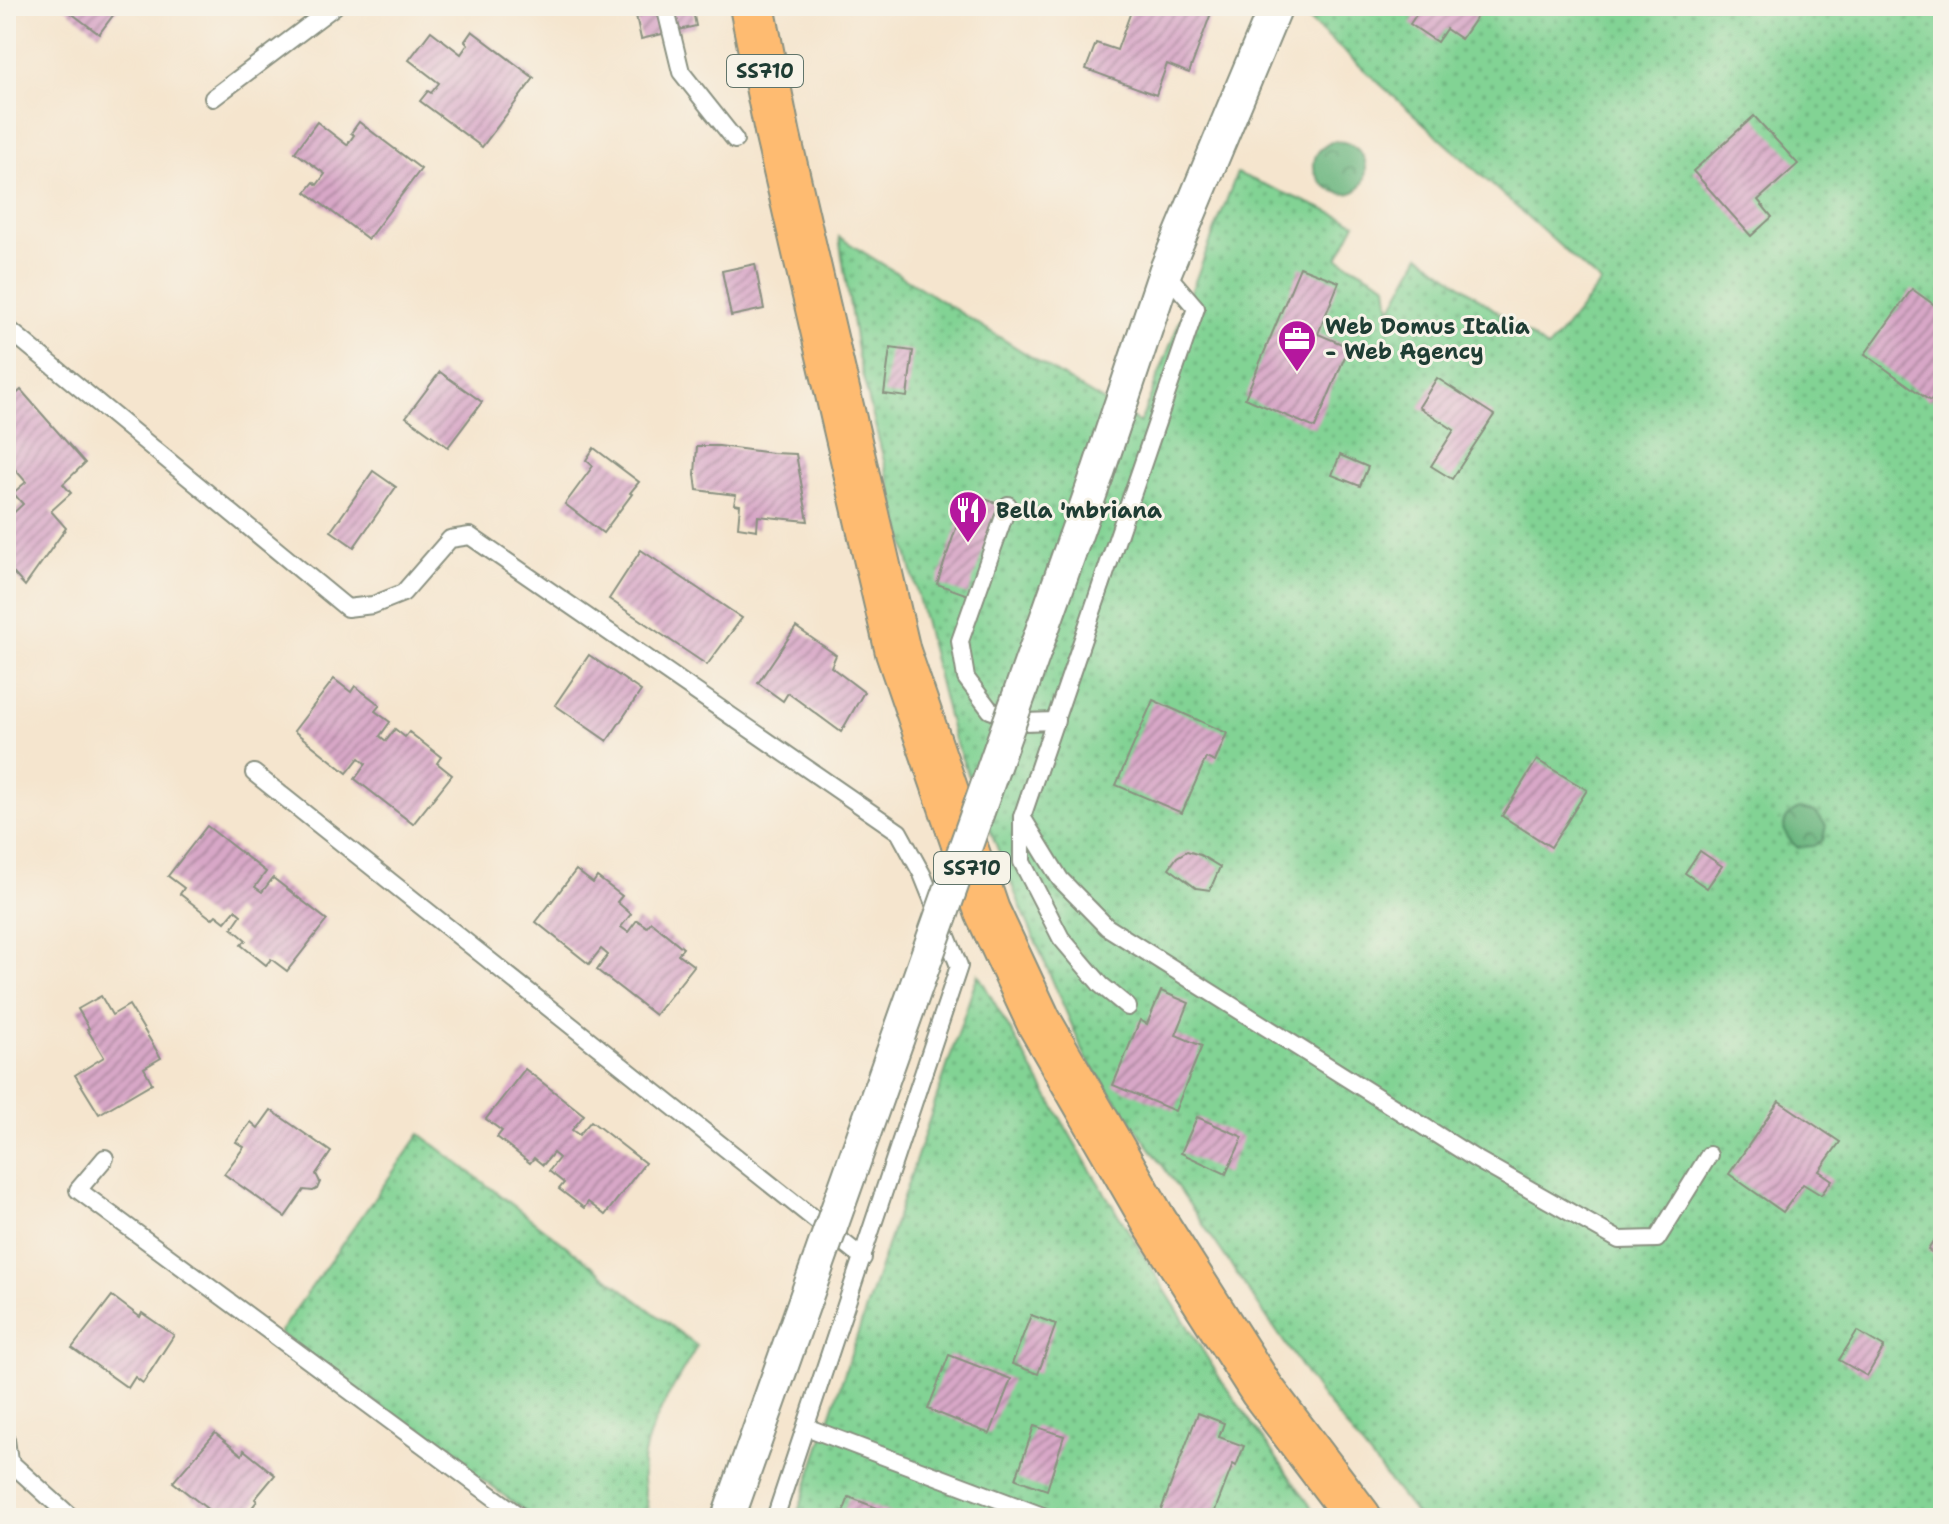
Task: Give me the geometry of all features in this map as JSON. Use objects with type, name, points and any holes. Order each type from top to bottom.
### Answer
[{"type":"main road","name":"SS710","points":[[752,6],[778,136],[898,652],[987,911],[1039,1022],[1154,1221],[1262,1390],[1359,1518]]},
{"type":"street","points":[[728,1518],[1097,475],[1165,272],[1276,6]]},
{"type":"lane","points":[[213,98],[335,6]]},
{"type":"lane","points":[[665,6],[681,72],[735,140]]},
{"type":"lane","points":[[1128,1007],[1101,985],[1061,938],[1022,862],[1022,817],[1196,308],[1165,272]]},
{"type":"lane","points":[[6,327],[347,608],[373,605],[403,593],[450,539],[470,536],[899,832],[922,874],[959,966],[775,1518]]},
{"type":"lane","points":[[1008,505],[960,641],[966,678],[990,710],[1023,722],[1056,721]]},
{"type":"lane","points":[[254,773],[863,1258]]},
{"type":"lane","points":[[1022,817],[1060,879],[1107,927],[1474,1158],[1619,1240],[1657,1239],[1709,1155]]},
{"type":"lane","points":[[105,1158],[78,1190],[522,1518]]},
{"type":"lane","points":[[806,1427],[1048,1518]]},
{"type":"lane","points":[[6,1440],[9,1461],[72,1518]]},
{"type":"green space","points":[[1303,6],[1757,6],[1795,14],[1806,6],[1943,6],[1943,1518],[1419,1518],[1319,1393],[1086,1058],[1020,905],[953,736],[858,357],[839,237],[1140,423],[1237,173],[1356,223],[1338,258],[1387,285],[1390,311],[1420,255],[1548,349],[1601,283],[1300,12]]},
{"type":"green space","points":[[1333,141],[1351,145],[1364,158],[1366,170],[1362,184],[1354,192],[1344,194],[1333,191],[1316,175],[1314,164],[1318,152]]},
{"type":"green space","points":[[1799,809],[1815,812],[1826,825],[1823,840],[1813,846],[1797,847],[1785,832],[1788,817]]},
{"type":"green space","points":[[978,974],[1088,1166],[1221,1380],[1319,1518],[796,1518]]},
{"type":"green space","points":[[420,1134],[697,1346],[666,1399],[647,1442],[643,1479],[650,1518],[535,1518],[279,1333]]},
{"type":"building","points":[[62,6],[120,6],[99,34]]},
{"type":"building","points":[[634,6],[692,6],[696,26],[641,39]]},
{"type":"building","points":[[1133,6],[1191,6],[1211,13],[1189,73],[1167,64],[1156,95],[1086,69],[1096,43],[1117,50]]},
{"type":"building","points":[[1422,6],[1484,6],[1461,39],[1446,29],[1437,42],[1410,24]]},
{"type":"building","points":[[431,31],[461,54],[472,31],[534,78],[482,147],[420,101],[439,83],[409,60]]},
{"type":"building","points":[[1754,116],[1798,164],[1758,200],[1772,217],[1751,236],[1693,171]]},
{"type":"building","points":[[317,122],[347,145],[359,122],[421,169],[368,239],[306,192],[314,182],[317,185],[325,174],[295,152]]},
{"type":"building","points":[[755,264],[764,309],[731,316],[722,271]]},
{"type":"building","name":"Web Domus Italia - Web Agency","points":[[1300,267],[1339,282],[1318,334],[1349,347],[1315,428],[1245,398]]},
{"type":"building","points":[[1912,289],[1943,311],[1943,394],[1938,390],[1930,401],[1865,354]]},
{"type":"building","points":[[890,348],[913,351],[907,397],[884,394]]},
{"type":"building","points":[[440,372],[482,402],[448,447],[406,417]]},
{"type":"building","points":[[1437,378],[1494,415],[1452,479],[1431,466],[1454,430],[1419,407]]},
{"type":"building","points":[[21,390],[85,463],[63,484],[71,493],[51,511],[66,528],[25,586],[6,565],[6,520],[23,504],[13,493],[26,482],[6,459],[6,403]]},
{"type":"building","points":[[697,446],[796,454],[808,521],[758,516],[757,530],[738,527],[740,505],[734,504],[736,495],[697,490]]},
{"type":"building","points":[[594,448],[639,482],[603,533],[565,504],[593,466],[586,460]]},
{"type":"building","points":[[1340,455],[1368,467],[1360,486],[1332,475]]},
{"type":"building","points":[[373,471],[396,487],[354,547],[331,531]]},
{"type":"building","name":"Bella 'mbriana","points":[[968,493],[999,504],[968,595],[937,584]]},
{"type":"building","points":[[641,550],[742,618],[707,665],[609,599]]},
{"type":"building","points":[[796,627],[836,655],[831,667],[864,692],[841,732],[788,693],[783,701],[758,683]]},
{"type":"building","points":[[589,655],[641,691],[607,741],[555,705]]},
{"type":"building","points":[[334,679],[351,692],[355,686],[380,705],[375,711],[390,722],[380,736],[386,741],[395,729],[405,737],[409,732],[441,757],[437,763],[452,775],[413,824],[355,779],[366,764],[359,758],[347,773],[294,731]]},
{"type":"building","points":[[1153,700],[1227,733],[1215,762],[1206,758],[1182,813],[1116,785]]},
{"type":"building","points":[[1537,760],[1587,790],[1551,847],[1502,816]]},
{"type":"building","points":[[207,826],[266,872],[255,887],[262,892],[273,878],[327,920],[287,971],[271,959],[266,965],[241,945],[246,940],[232,928],[241,915],[235,910],[225,922],[216,915],[212,919],[180,894],[184,888],[168,876]]},
{"type":"building","points":[[1187,851],[1220,867],[1210,890],[1196,888],[1169,868],[1177,857]]},
{"type":"building","points":[[1700,851],[1722,866],[1707,888],[1685,873]]},
{"type":"building","points":[[576,870],[593,883],[597,877],[622,896],[617,902],[631,914],[621,927],[628,932],[637,920],[647,927],[651,922],[683,948],[678,954],[694,966],[655,1015],[597,970],[608,955],[601,949],[589,964],[536,922]]},
{"type":"building","points":[[1161,991],[1189,1003],[1176,1035],[1202,1046],[1175,1111],[1113,1085],[1140,1020],[1147,1024]]},
{"type":"building","points":[[101,996],[112,1015],[129,1005],[161,1058],[144,1068],[152,1083],[99,1114],[75,1075],[104,1057],[78,1009]]},
{"type":"building","points":[[525,1069],[584,1115],[572,1130],[579,1135],[591,1121],[645,1163],[605,1215],[588,1202],[584,1208],[559,1189],[564,1183],[549,1171],[559,1158],[553,1153],[543,1165],[534,1158],[530,1163],[497,1137],[502,1131],[486,1119]]},
{"type":"building","points":[[1779,1101],[1840,1142],[1819,1171],[1832,1180],[1821,1195],[1803,1184],[1783,1212],[1729,1174]]},
{"type":"building","points":[[271,1110],[331,1152],[316,1174],[320,1182],[317,1189],[304,1190],[285,1217],[224,1174],[244,1147],[236,1142],[251,1122],[258,1128]]},
{"type":"building","points":[[1197,1117],[1243,1137],[1226,1174],[1181,1153]]},
{"type":"building","points":[[1943,1226],[1943,1259],[1928,1250]]},
{"type":"building","points":[[112,1296],[140,1317],[142,1313],[174,1335],[143,1383],[135,1377],[128,1388],[72,1348]]},
{"type":"building","points":[[1031,1315],[1056,1324],[1038,1374],[1012,1364]]},
{"type":"building","points":[[1857,1331],[1884,1347],[1867,1376],[1839,1360]]},
{"type":"building","points":[[949,1355],[1011,1379],[990,1434],[928,1409]]},
{"type":"building","points":[[1198,1413],[1224,1423],[1219,1437],[1244,1446],[1236,1466],[1233,1464],[1212,1518],[1158,1518]]},
{"type":"building","points":[[1034,1426],[1064,1436],[1047,1490],[1016,1479]]},
{"type":"building","points":[[215,1433],[242,1455],[244,1450],[275,1475],[244,1518],[234,1514],[232,1518],[219,1518],[173,1482]]},
{"type":"building","points":[[849,1497],[903,1518],[841,1518]]},
{"type":"place","name":"Web Domus Italia - Web Agency","points":[[1297,373]]},
{"type":"place","name":"Bella 'mbriana","points":[[968,544]]}]
